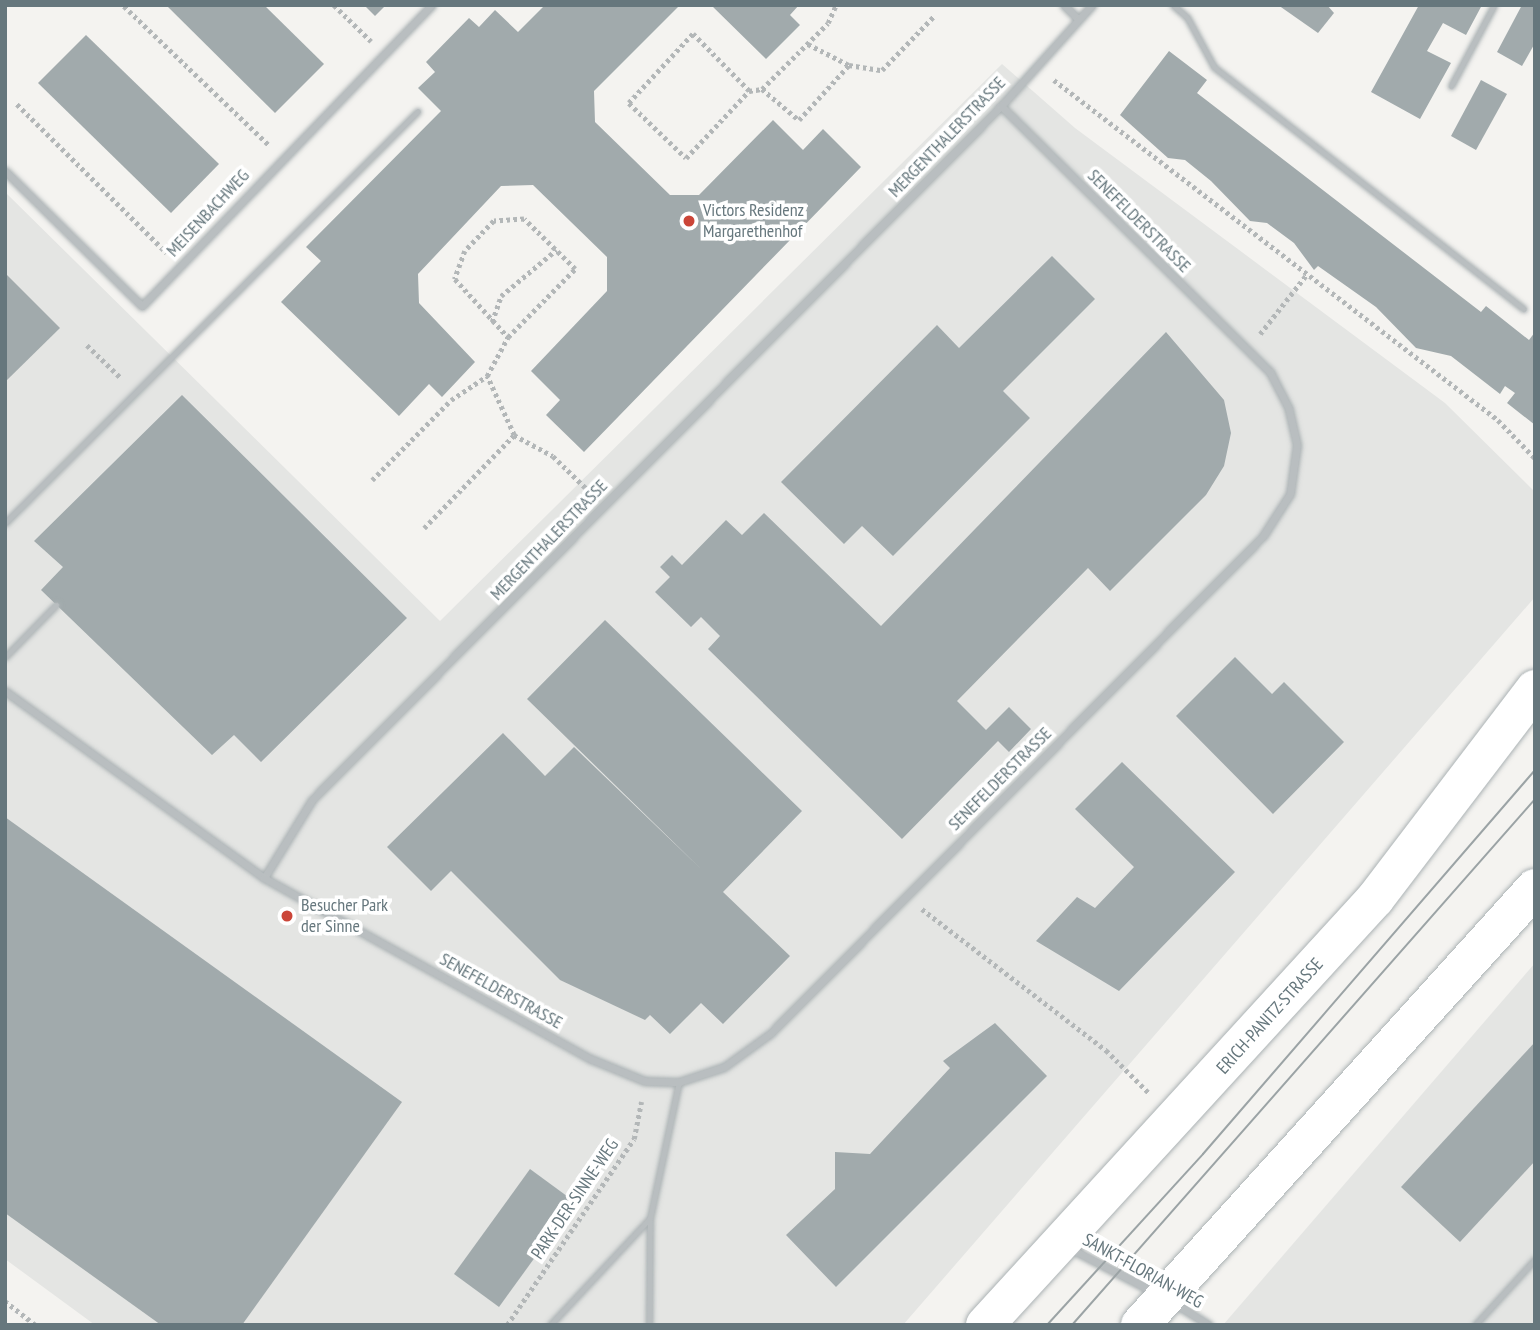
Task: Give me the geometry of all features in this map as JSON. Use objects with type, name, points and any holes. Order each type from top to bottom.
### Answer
[{"type":"main road","name":"ERICH-PANITZ-STRASSE","points":[[985,1325],[1177,1121],[1374,899],[1535,689]]},
{"type":"main road","points":[[1140,1325],[1535,888]]},
{"type":"street","name":"MEISENBACHWEG","points":[[5,170],[142,306],[432,5]]},
{"type":"street","points":[[1064,5],[1078,19]]},
{"type":"street","name":"MERGENTHALERSTRASSE","points":[[264,878],[312,800],[1001,106],[1092,5]]},
{"type":"street","name":"SENEFELDERSTRASSE","points":[[264,878],[591,1059],[645,1081],[679,1082],[724,1067],[771,1033],[1263,536],[1290,494],[1297,445],[1289,410],[1270,372],[1001,106]]},
{"type":"street","points":[[5,691],[264,878]]},
{"type":"street","name":"SANKT-FLORIAN-WEG","points":[[1062,1245],[1165,1297],[1209,1325]]},
{"type":"lane","points":[[1173,5],[1187,17],[1214,67],[1524,309]]},
{"type":"lane","points":[[1451,86],[1494,5]]},
{"type":"lane","points":[[5,523],[418,111]]},
{"type":"lane","points":[[5,657],[56,605]]},
{"type":"lane","points":[[649,1325],[650,1218],[679,1082]]},
{"type":"lane","points":[[550,1325],[650,1218]]},
{"type":"lane","points":[[1475,1325],[1535,1259]]},
{"type":"path","points":[[334,5],[384,54]]},
{"type":"path","points":[[749,91],[693,34],[629,103],[686,158],[749,91],[762,89],[808,44],[836,5]]},
{"type":"path","points":[[124,6],[282,158]]},
{"type":"path","points":[[808,44],[849,65],[882,71],[935,15]]},
{"type":"path","points":[[762,89],[799,120],[849,65]]},
{"type":"path","points":[[1036,66],[1498,421],[1535,458]]},
{"type":"path","points":[[17,104],[180,266]]},
{"type":"path","points":[[372,480],[452,400],[487,376],[508,337],[575,269],[524,219],[494,221],[465,251],[455,279],[508,337]]},
{"type":"path","points":[[492,322],[501,296],[556,250]]},
{"type":"path","points":[[1248,351],[1307,274]]},
{"type":"path","points":[[87,345],[136,393]]},
{"type":"path","points":[[487,376],[514,435],[553,456],[604,505]]},
{"type":"path","points":[[424,528],[514,435]]},
{"type":"path","points":[[906,897],[1106,1050],[1177,1121]]},
{"type":"path","name":"PARK-DER-SINNE-WEG","points":[[507,1325],[634,1139],[645,1081]]},
{"type":"path","points":[[5,1301],[36,1325]]},
{"type":"shaded area","points":[[1002,64],[1075,128],[1445,403],[1535,492],[1535,597],[903,1325],[95,1325],[5,1259],[5,192],[440,621]]},
{"type":"shaded area","points":[[1535,963],[1535,1325],[1223,1325]]},
{"type":"building","points":[[166,5],[264,5],[324,64],[275,113]]},
{"type":"building","points":[[364,5],[386,5],[375,16]]},
{"type":"building","name":"Victors Residenz Margarethenhof","points":[[545,5],[680,5],[594,91],[595,122],[670,195],[699,195],[773,120],[803,150],[823,129],[861,167],[584,452],[546,415],[560,400],[531,371],[607,291],[607,257],[533,185],[501,186],[418,274],[419,303],[475,362],[442,397],[429,384],[399,416],[281,302],[321,261],[306,247],[441,111],[418,88],[435,72],[426,62],[469,18],[479,27],[495,10],[518,32]]},
{"type":"building","points":[[711,5],[799,5],[790,15],[800,25],[766,59]]},
{"type":"building","points":[[1278,5],[1327,5],[1334,13],[1318,33]]},
{"type":"building","points":[[1419,5],[1482,5],[1466,35],[1443,23],[1427,51],[1451,63],[1420,119],[1371,92]]},
{"type":"building","points":[[1522,5],[1535,5],[1535,43],[1522,66],[1497,52]]},
{"type":"building","points":[[86,35],[219,164],[171,213],[38,83]]},
{"type":"building","points":[[1169,51],[1207,80],[1197,93],[1481,312],[1486,306],[1529,340],[1535,332],[1535,425],[1507,403],[1515,393],[1505,386],[1500,394],[1451,356],[1416,348],[1376,307],[1318,266],[1314,270],[1294,243],[1267,223],[1250,221],[1211,181],[1185,160],[1168,158],[1120,115]]},
{"type":"building","points":[[1481,80],[1507,94],[1476,150],[1451,136]]},
{"type":"building","points":[[1052,256],[1095,299],[1003,391],[1030,418],[893,556],[862,526],[844,544],[781,482],[937,325],[959,348]]},
{"type":"building","points":[[5,273],[60,328],[5,382]]},
{"type":"building","points":[[1166,332],[1224,400],[1231,433],[1224,466],[1206,495],[1110,591],[1088,568],[957,701],[986,730],[1009,707],[1031,729],[1009,752],[998,741],[902,839],[708,649],[720,636],[701,617],[691,627],[655,592],[670,577],[660,567],[672,555],[682,565],[726,520],[742,535],[764,513],[881,626]]},
{"type":"building","points":[[182,395],[407,618],[261,762],[234,735],[212,755],[41,590],[63,567],[34,541]]},
{"type":"building","points":[[605,620],[802,811],[723,892],[790,956],[723,1024],[701,1003],[670,1034],[650,1015],[645,1020],[560,980],[451,871],[431,891],[387,847],[503,733],[545,776],[574,747],[701,869],[527,699]]},
{"type":"building","points":[[1235,657],[1272,694],[1284,682],[1344,742],[1273,814],[1176,716]]},
{"type":"building","points":[[1122,762],[1235,872],[1119,991],[1036,941],[1077,897],[1095,908],[1134,867],[1075,809]]},
{"type":"building","points":[[5,817],[402,1102],[242,1325],[161,1325],[5,1213]]},
{"type":"building","points":[[995,1023],[1047,1076],[836,1287],[786,1235],[835,1189],[835,1152],[870,1154],[950,1068],[943,1061]]},
{"type":"building","points":[[1535,1042],[1535,1161],[1460,1242],[1401,1187]]},
{"type":"building","points":[[530,1169],[575,1202],[499,1307],[454,1274]]},
{"type":"tram line","points":[[1047,1325],[1203,1154],[1535,770]]},
{"type":"tram line","points":[[1072,1325],[1535,799]]},
{"type":"place","name":"Victors Residenz Margarethenhof","points":[[689,221]]},
{"type":"place","name":"Besucher Park der Sinne","points":[[287,916]]}]
